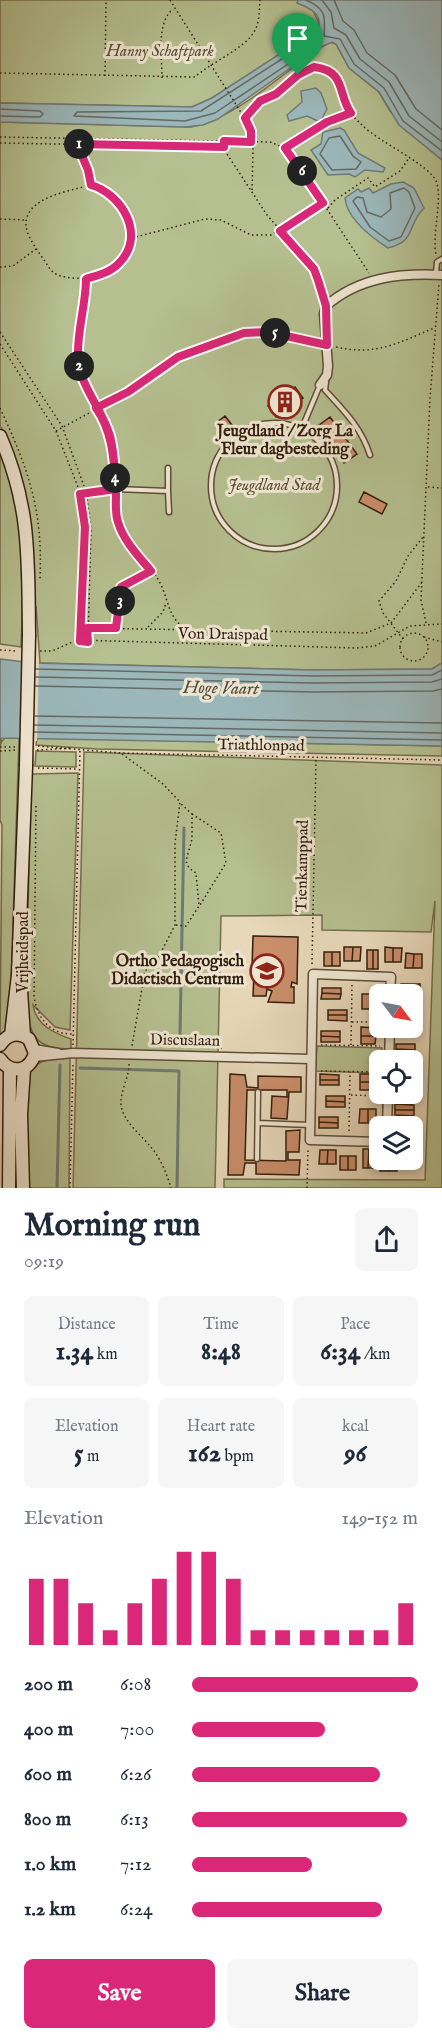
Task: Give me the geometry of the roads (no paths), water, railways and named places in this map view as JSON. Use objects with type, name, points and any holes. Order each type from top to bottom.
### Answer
[{"type":"main road","points":[[0,436],[15,471],[25,513],[29,635],[18,1035],[34,1053],[24,1069],[21,1114],[23,1188]]},
{"type":"main road","points":[[0,1046],[18,1035]]},
{"type":"main road","points":[[0,1059],[10,1069],[24,1069]]},
{"type":"main road","points":[[9,1188],[10,1069]]},
{"type":"street","points":[[320,385],[327,375],[326,306],[374,279],[401,274],[439,275]]},
{"type":"street","points":[[369,1142],[310,1140],[313,974],[391,977],[391,984]]},
{"type":"street","name":"Discuslaan","points":[[34,1053],[310,1059]]},
{"type":"lane","points":[[439,275],[436,262],[442,259]]},
{"type":"lane","points":[[327,375],[325,390],[352,418],[364,437],[370,455]]},
{"type":"lane","points":[[302,429],[320,385]]},
{"type":"lane","points":[[281,423],[302,429],[319,440],[331,457],[338,476],[337,497],[331,516],[318,533],[310,539],[281,550],[261,549],[241,541],[225,526],[214,508],[211,487],[214,466],[219,456],[224,447],[240,432],[260,424],[281,423]]},
{"type":"lane","points":[[168,468],[169,512]]},
{"type":"lane","points":[[80,494],[116,489],[168,491]]},
{"type":"lane","points":[[257,1159],[258,1092]]},
{"type":"lane","points":[[258,1123],[310,1125]]},
{"type":"water","points":[[298,0],[442,0],[442,160],[399,125],[379,92],[349,68],[336,44],[332,42],[319,48],[218,119],[203,125],[185,127],[0,122],[0,103],[192,107],[212,98],[318,29],[317,15],[311,9],[297,3]]},
{"type":"water","points":[[316,88],[321,93],[327,109],[320,122],[307,116],[289,121],[287,115],[302,102],[301,91]]},
{"type":"water","points":[[340,128],[344,130],[358,153],[385,168],[383,172],[365,170],[355,177],[349,174],[328,175],[311,150],[321,144],[323,132]]},
{"type":"water","points":[[403,182],[414,188],[424,208],[407,237],[397,245],[388,248],[367,233],[355,220],[345,198],[358,189],[361,192],[369,188],[373,193],[391,184]]},
{"type":"water","name":"Hoge Vaart","points":[[0,659],[33,663],[313,670],[432,669],[442,663],[442,746],[0,738]]},
{"type":"waterway","points":[[180,1034],[184,828]]},
{"type":"waterway","points":[[57,1188],[60,1065]]},
{"type":"waterway","points":[[80,1068],[179,1071],[177,1188]]},
{"type":"place","name":"Jeugdland / Zorg La Fleur dagbesteding","points":[[285,402]]},
{"type":"place","name":"Ortho Pedagogisch Didactisch Centrum","points":[[267,971]]},
{"type":"park label","name":"Hanny Schaftpark","points":[[160,52]]},
{"type":"park label","name":"Jeugdland Stad","points":[[274,486]]}]
